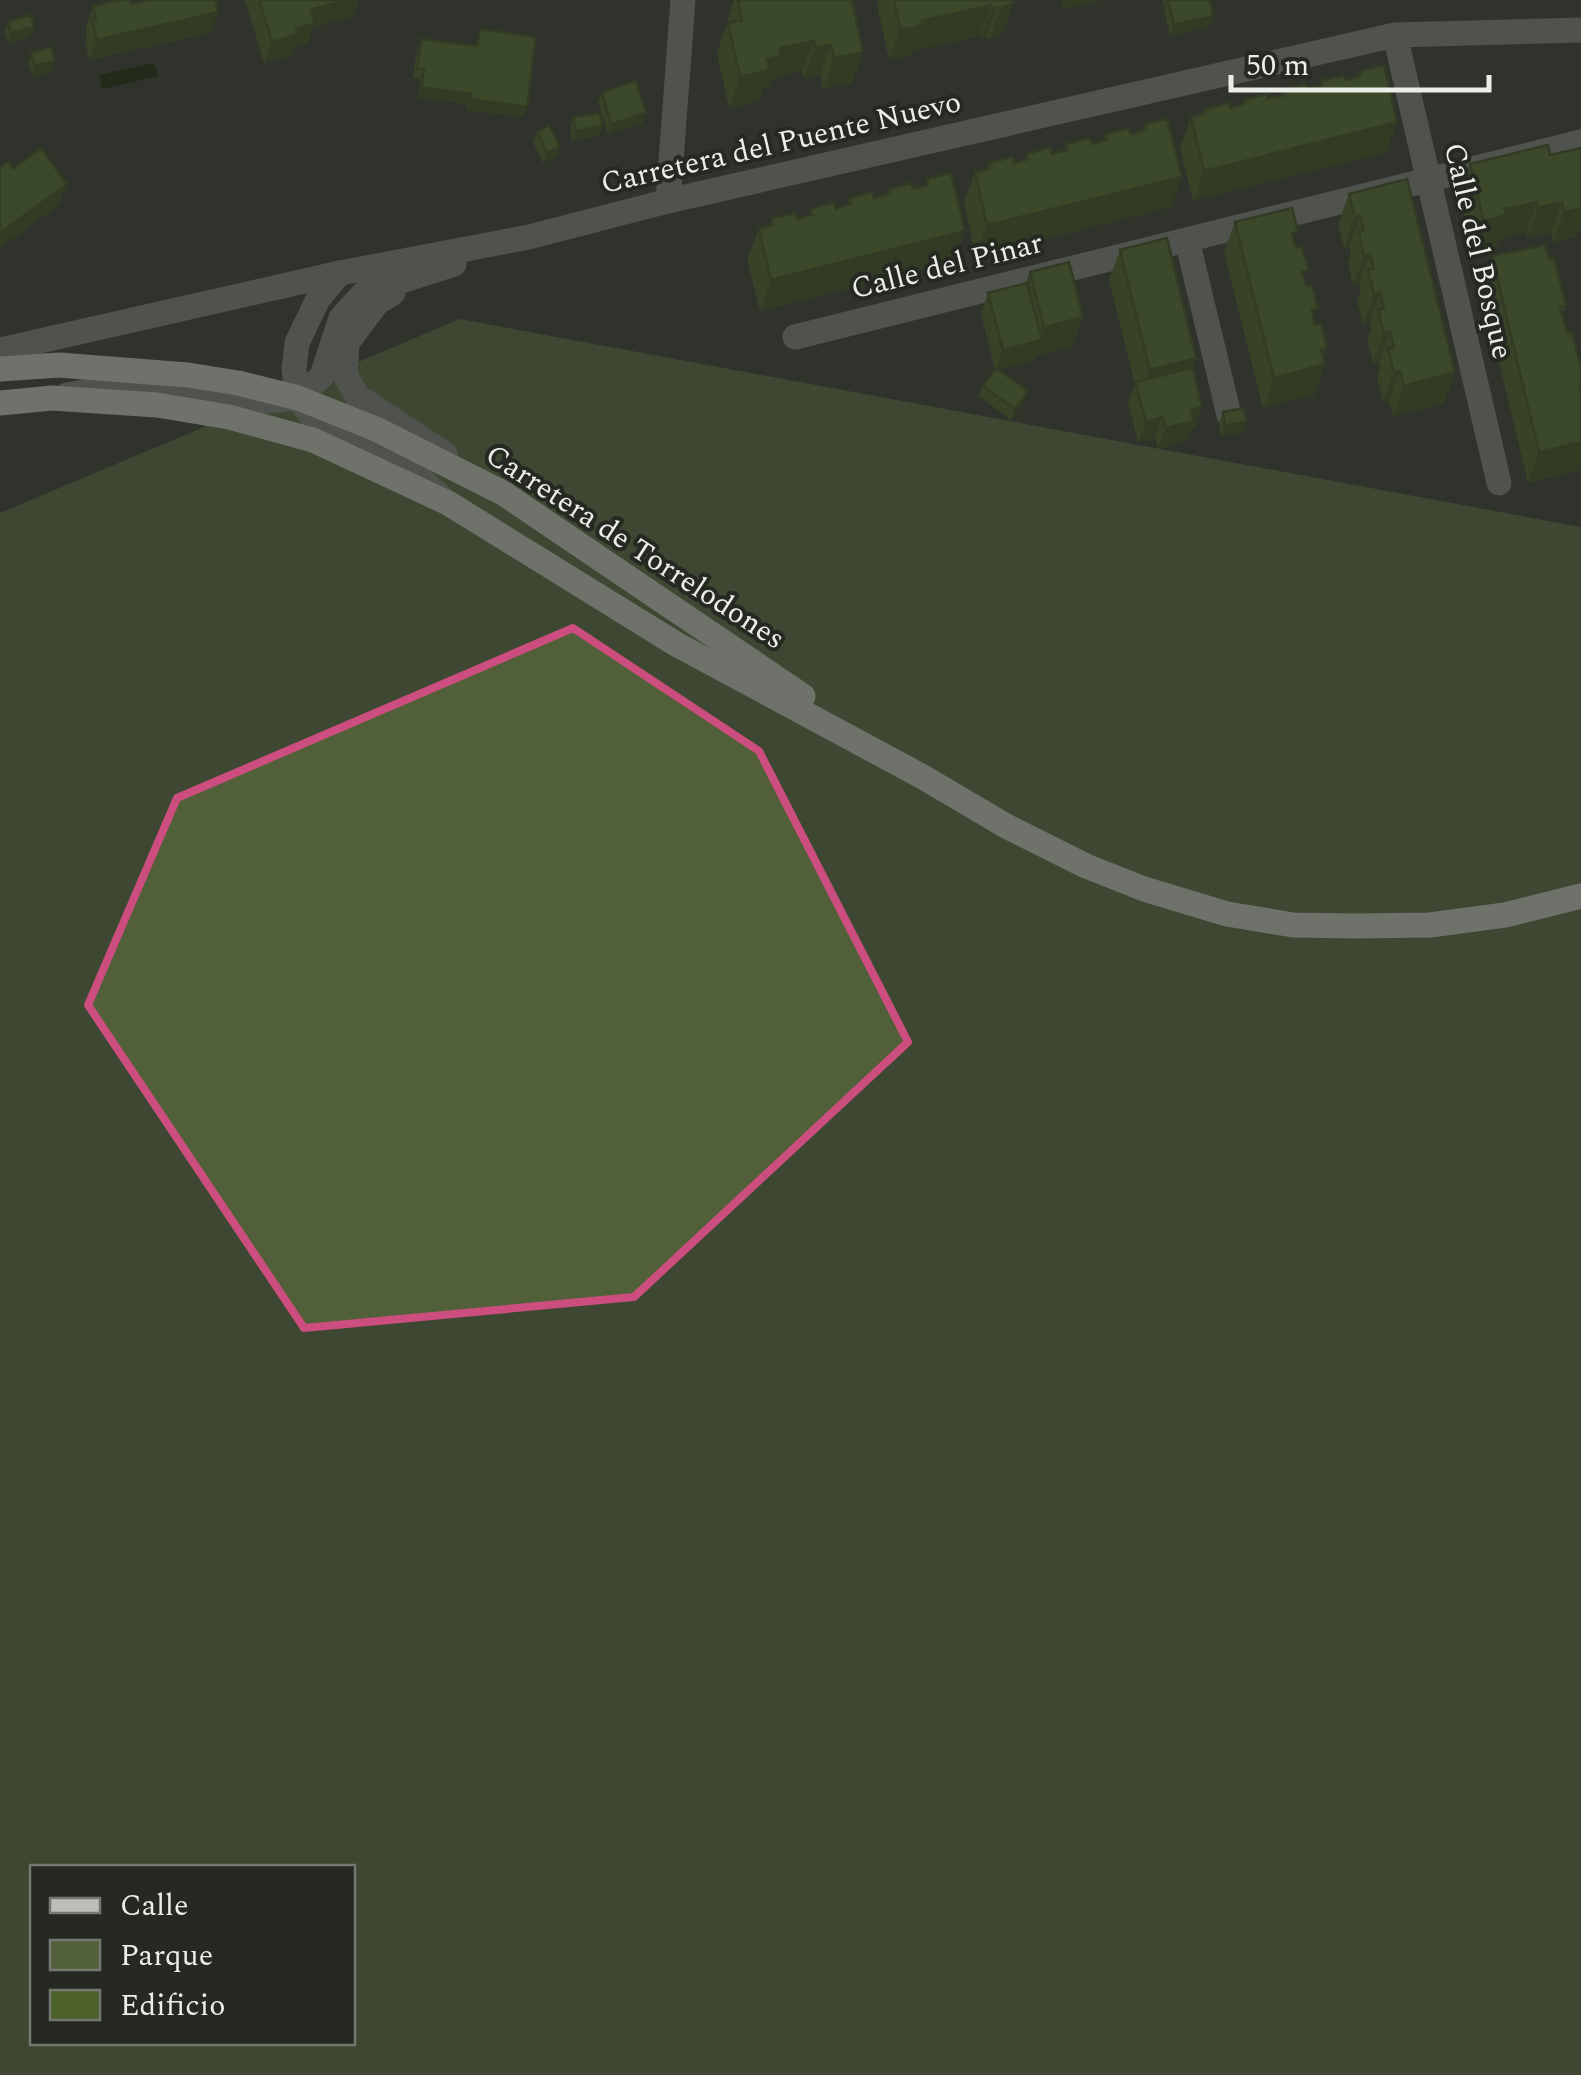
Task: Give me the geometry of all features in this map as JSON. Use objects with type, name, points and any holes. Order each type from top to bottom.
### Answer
[{"type":"main road","name":"Carretera de Torrelodones","points":[[0,369],[59,365],[238,383],[298,398],[376,429],[503,493],[923,777]]},
{"type":"main road","name":"Carretera de Torrelodones","points":[[0,403],[52,398],[157,404],[229,417],[313,440],[448,503],[676,644],[1006,826],[1086,866],[1144,889],[1226,914],[1292,925],[1430,925],[1505,915],[1581,896]]},
{"type":"street","points":[[668,201],[684,0]]},
{"type":"street","name":"Carretera del Puente Nuevo","points":[[0,350],[340,274],[529,237],[668,201],[1395,35],[1581,30]]},
{"type":"street","name":"Calle del Bosque","points":[[1395,35],[1499,482]]},
{"type":"street","name":"Calle del Pinar","points":[[796,337],[1581,142]]},
{"type":"street","points":[[52,398],[121,385],[256,402],[298,398],[322,376],[341,318],[364,294],[529,237]]},
{"type":"street","points":[[1187,240],[1229,415]]},
{"type":"street","points":[[340,274],[318,299],[297,343],[294,370],[298,398],[312,417],[410,469],[448,503]]},
{"type":"street","points":[[413,279],[378,303],[347,343],[345,375],[358,396],[503,493]]},
{"type":"highlighted area","points":[[573,628],[759,751],[908,1042],[634,1297],[304,1328],[88,1005],[177,798]]},
{"type":"green space","points":[[460,319],[1581,527],[1581,2075],[0,2075],[0,513]]},
{"type":"shaded area","points":[[154,63],[158,76],[102,89],[99,75]]},
{"type":"building","points":[[131,0],[132,4],[148,0],[215,0],[218,12],[97,40],[93,6]]},
{"type":"building","points":[[259,0],[344,0],[311,10],[315,23],[296,29],[298,34],[272,42]]},
{"type":"building","points":[[738,0],[852,0],[863,52],[834,58],[831,45],[815,48],[814,41],[780,48],[781,56],[767,59],[769,70],[740,77],[728,23],[742,20]]},
{"type":"building","points":[[894,0],[1014,3],[1000,9],[991,5],[922,21],[916,28],[900,29]]},
{"type":"building","points":[[1168,0],[1210,0],[1213,16],[1174,25]]},
{"type":"building","points":[[31,15],[34,27],[11,33],[8,21]]},
{"type":"building","points":[[480,29],[536,37],[527,107],[421,87],[424,69],[417,68],[421,39],[477,46]]},
{"type":"building","points":[[51,47],[55,61],[35,66],[31,53]]},
{"type":"building","points":[[1384,65],[1397,122],[1204,171],[1191,117],[1229,103],[1230,108],[1245,104],[1244,100],[1267,94],[1267,99],[1284,95],[1282,90],[1306,84],[1307,89],[1344,75],[1346,80],[1361,76],[1360,71]]},
{"type":"building","points":[[636,81],[646,113],[611,124],[602,92]]},
{"type":"building","points":[[600,113],[602,126],[576,131],[573,117]]},
{"type":"building","points":[[1167,119],[1182,177],[987,225],[975,172],[990,169],[988,163],[1013,157],[1014,163],[1028,159],[1027,154],[1051,147],[1052,154],[1068,150],[1066,144],[1090,138],[1092,144],[1107,140],[1105,134],[1129,128],[1131,134],[1146,130],[1145,124]]},
{"type":"building","points":[[549,125],[560,147],[547,153],[537,132]]},
{"type":"building","points":[[1548,145],[1550,155],[1581,148],[1581,208],[1564,212],[1562,202],[1538,208],[1537,202],[1505,209],[1507,215],[1484,221],[1470,164]]},
{"type":"building","points":[[41,148],[67,184],[0,233],[0,167],[8,161],[13,169]]},
{"type":"building","points":[[951,173],[965,231],[771,280],[759,229],[773,225],[772,218],[796,213],[797,219],[812,215],[810,209],[835,202],[836,209],[851,204],[849,198],[873,192],[874,198],[890,194],[888,189],[911,183],[913,189],[928,185],[927,179]]},
{"type":"building","points":[[1407,179],[1455,372],[1404,386],[1400,371],[1394,372],[1388,348],[1394,347],[1390,332],[1384,333],[1378,310],[1384,308],[1380,292],[1374,294],[1368,270],[1374,269],[1370,254],[1364,256],[1359,232],[1364,230],[1360,216],[1355,217],[1349,194]]},
{"type":"building","points":[[1292,208],[1298,232],[1292,233],[1296,248],[1302,246],[1308,270],[1302,272],[1306,286],[1312,285],[1318,309],[1312,310],[1315,325],[1321,324],[1327,347],[1321,349],[1325,364],[1274,378],[1235,222]]},
{"type":"building","points":[[1167,238],[1196,358],[1150,370],[1120,250]]},
{"type":"building","points":[[1545,245],[1549,259],[1554,258],[1566,306],[1560,307],[1567,333],[1572,332],[1581,369],[1581,442],[1539,452],[1492,256]]},
{"type":"building","points":[[1069,262],[1083,317],[1044,327],[1030,272]]},
{"type":"building","points":[[1027,283],[1042,340],[1003,350],[988,293]]},
{"type":"building","points":[[996,368],[1028,391],[1015,409],[983,386]]},
{"type":"building","points":[[1193,368],[1202,407],[1191,410],[1194,421],[1166,428],[1162,417],[1146,422],[1135,382]]},
{"type":"building","points":[[1243,408],[1247,421],[1225,426],[1223,412]]}]
